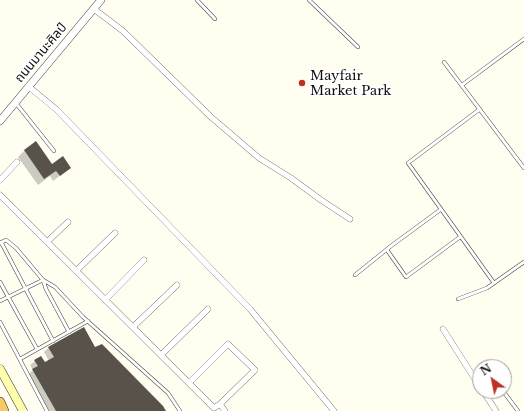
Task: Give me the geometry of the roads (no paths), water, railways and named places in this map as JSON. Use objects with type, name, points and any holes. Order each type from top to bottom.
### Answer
[{"type":"highway","points":[[0,402],[4,411]]},
{"type":"main road","points":[[0,369],[22,411]]},
{"type":"street","name":"ถนนมานะศิลป์","points":[[0,121],[101,0]]},
{"type":"street","points":[[94,9],[123,30],[211,117],[258,158],[291,178],[350,219]]},
{"type":"street","points":[[28,86],[56,109],[250,309],[334,411]]},
{"type":"street","points":[[0,180],[16,162]]},
{"type":"street","points":[[0,195],[214,408],[255,370],[228,344],[189,383]]},
{"type":"street","points":[[47,242],[68,222]]},
{"type":"street","points":[[76,271],[115,233]]},
{"type":"street","points":[[105,300],[144,260]]},
{"type":"street","points":[[133,327],[177,285]]},
{"type":"street","points":[[161,355],[208,310]]},
{"type":"street","points":[[443,330],[472,375]]},
{"type":"street","points":[[488,399],[496,411]]},
{"type":"street","points":[[220,404],[225,411]]},
{"type":"lane","points":[[196,0],[215,19]]},
{"type":"lane","points":[[309,0],[358,46]]},
{"type":"lane","points":[[462,86],[524,39]]},
{"type":"lane","points":[[444,62],[524,168]]},
{"type":"lane","points":[[15,102],[54,151]]},
{"type":"lane","points":[[480,109],[408,163],[440,210],[494,283]]},
{"type":"lane","points":[[355,275],[440,210]]},
{"type":"lane","points":[[387,250],[406,277],[460,236]]},
{"type":"lane","points":[[53,341],[26,288],[0,243],[6,240],[16,248],[43,280],[55,287],[88,321],[168,393],[180,411]]},
{"type":"lane","points":[[458,299],[481,291],[524,262]]},
{"type":"lane","points":[[0,301],[43,280]]},
{"type":"lane","points":[[43,280],[69,332]]},
{"type":"lane","points":[[0,282],[37,349]]},
{"type":"lane","points":[[20,359],[88,321]]},
{"type":"lane","points":[[0,322],[47,411]]},
{"type":"lane","points":[[508,399],[518,411]]},
{"type":"place","name":"Mayfair Market Park","points":[[302,83]]}]
